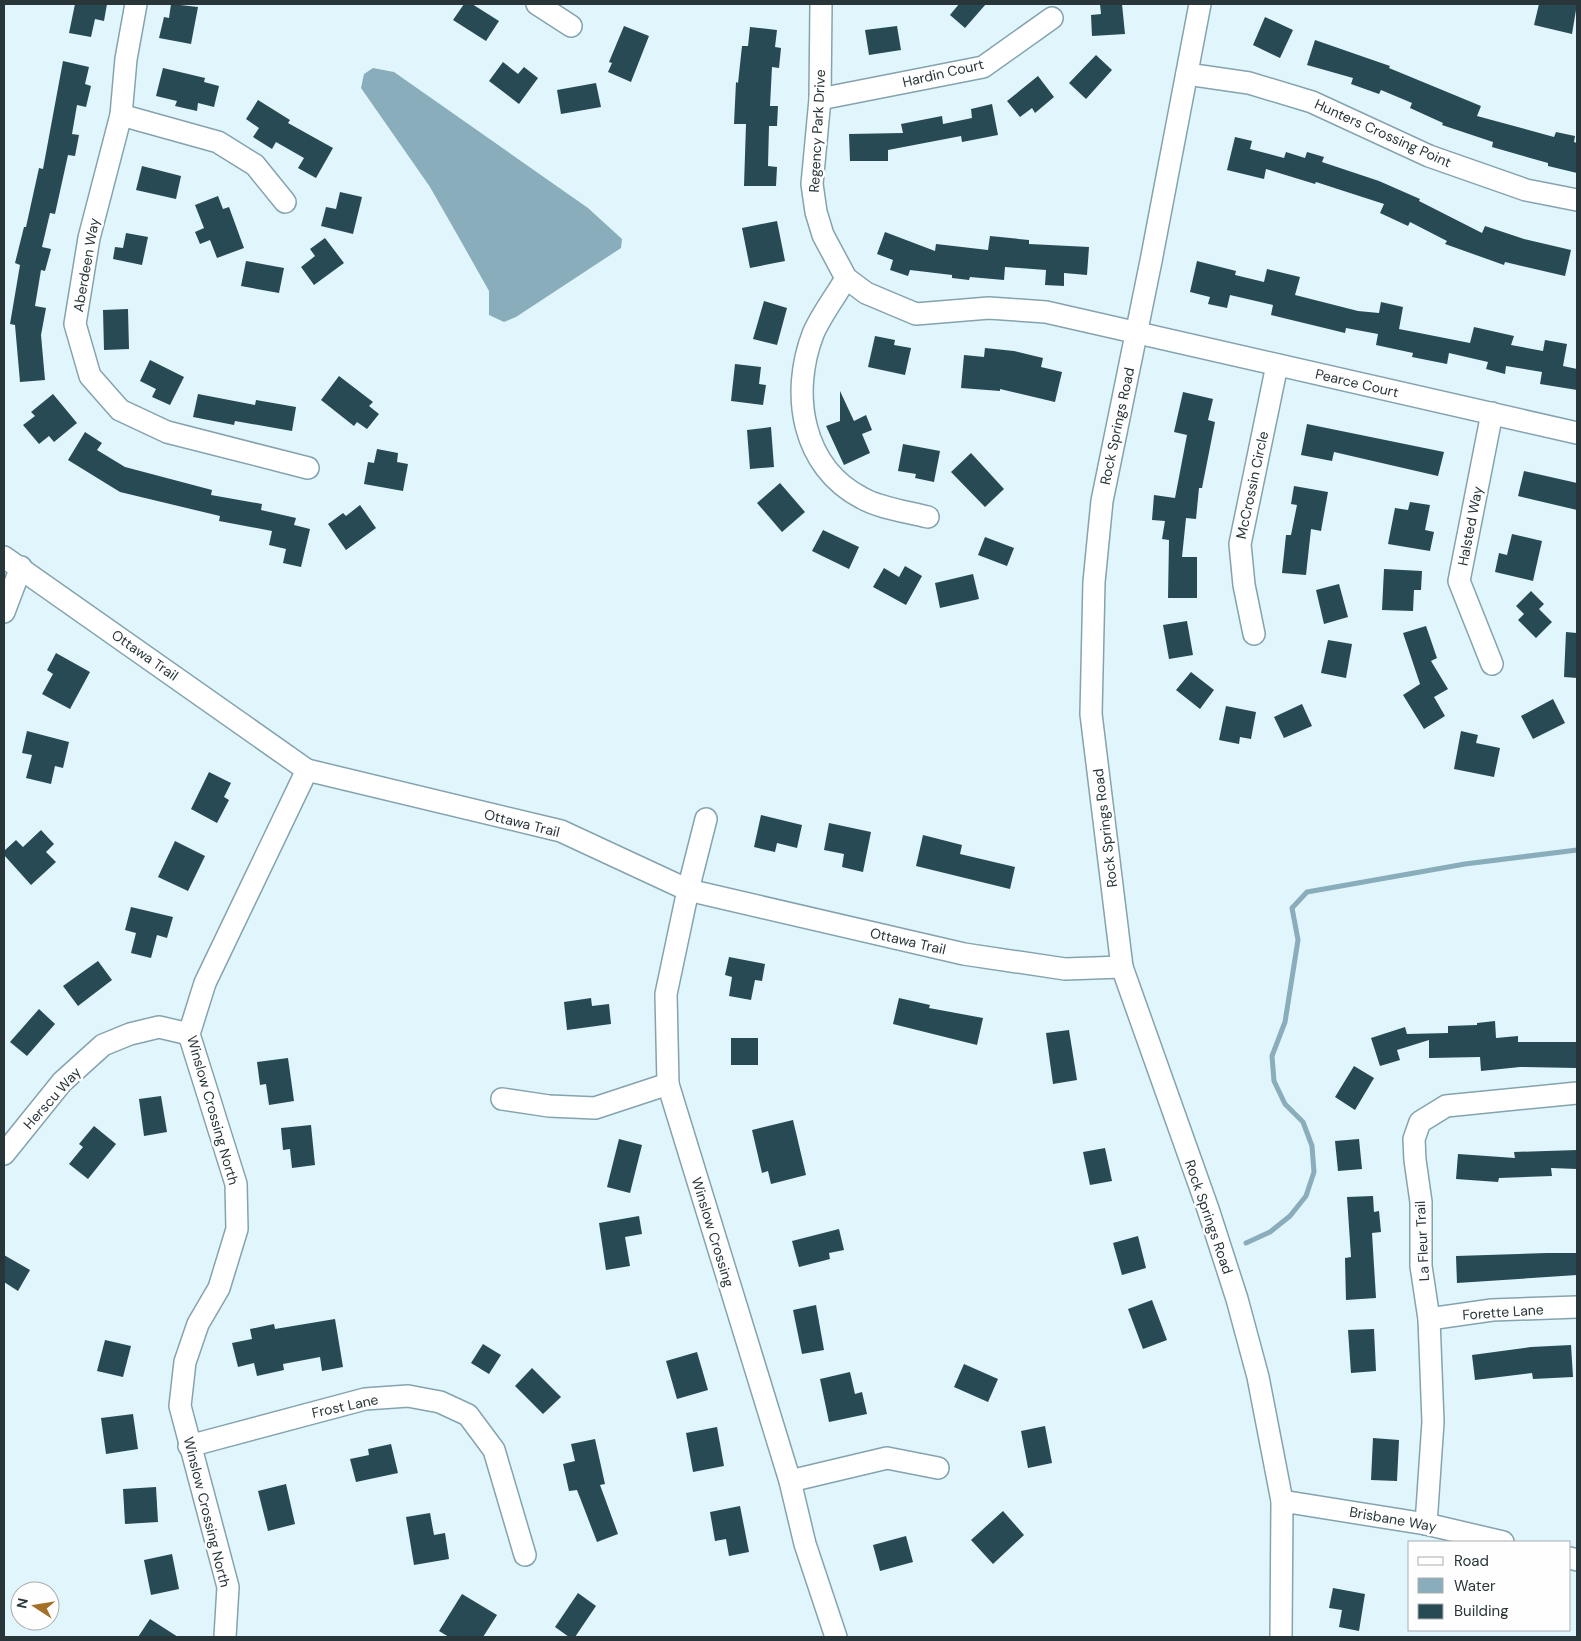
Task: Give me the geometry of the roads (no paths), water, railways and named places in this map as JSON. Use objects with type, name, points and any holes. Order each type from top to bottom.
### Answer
[{"type":"street","name":"Aberdeen Way","points":[[136,4],[126,59],[121,115],[89,238],[75,324],[90,376],[120,410],[167,432],[308,468]]},
{"type":"street","points":[[537,4],[570,26]]},
{"type":"street","name":"Regency Park Drive","points":[[821,4],[820,100],[812,184],[816,212],[823,235],[846,278],[866,293],[916,314],[989,308],[1046,312],[1136,333]]},
{"type":"street","name":"Rock Springs Road","points":[[1200,4],[1102,501],[1094,582],[1091,714],[1122,967],[1237,1299],[1258,1377],[1282,1501],[1281,1637]]},
{"type":"street","name":"Hardin Court","points":[[820,100],[983,67],[1052,18]]},
{"type":"street","name":"Hunters Crossing Point","points":[[1187,74],[1249,83],[1312,102],[1429,156],[1526,190],[1577,200]]},
{"type":"street","points":[[121,115],[218,142],[256,165],[285,202]]},
{"type":"street","points":[[846,278],[813,334],[801,380],[803,414],[809,439],[836,482],[864,500],[928,517]]},
{"type":"street","name":"Pearce Court","points":[[1136,333],[1577,433]]},
{"type":"street","name":"McCrossin Circle","points":[[1254,634],[1244,585],[1240,544],[1277,365]]},
{"type":"street","name":"Halsted Way","points":[[1492,413],[1459,581],[1492,664]]},
{"type":"street","points":[[4,612],[12,562]]},
{"type":"street","name":"Ottawa Trail","points":[[12,562],[307,770],[560,831],[688,890],[964,954],[1065,969],[1122,967]]},
{"type":"street","name":"Winslow Crossing North","points":[[225,1637],[228,1587],[189,1446],[180,1406],[185,1362],[198,1324],[220,1288],[237,1229],[236,1184],[189,1034],[205,983],[307,770]]},
{"type":"street","name":"Winslow Crossing","points":[[706,820],[688,890],[666,994],[668,1084],[790,1481],[805,1544],[836,1637]]},
{"type":"street","name":"Herscu Way","points":[[4,1154],[62,1082],[103,1045],[130,1034],[159,1028],[189,1034]]},
{"type":"street","points":[[502,1099],[549,1106],[595,1108],[668,1084]]},
{"type":"street","name":"La Fleur Trail","points":[[1426,1524],[1433,1422],[1429,1319],[1421,1266],[1420,1202],[1414,1139],[1420,1122],[1446,1106],[1577,1092]]},
{"type":"street","name":"Forette Lane","points":[[1429,1319],[1492,1310],[1577,1307]]},
{"type":"street","name":"Frost Lane","points":[[189,1446],[365,1399],[408,1396],[440,1402],[468,1415],[494,1450],[525,1555]]},
{"type":"street","points":[[790,1481],[887,1458],[938,1468]]},
{"type":"street","name":"Brisbane Way","points":[[1282,1501],[1426,1524],[1499,1541]]},
{"type":"water","points":[[373,68],[394,72],[588,208],[622,239],[621,248],[516,317],[504,322],[489,315],[489,291],[462,243],[430,187],[361,88],[364,74]]},
{"type":"waterway","points":[[1246,1243],[1270,1232],[1290,1216],[1306,1196],[1314,1172],[1312,1146],[1303,1122],[1285,1104],[1274,1081],[1272,1056],[1285,1022],[1298,940],[1292,908],[1307,892],[1465,864],[1577,850]]}]
